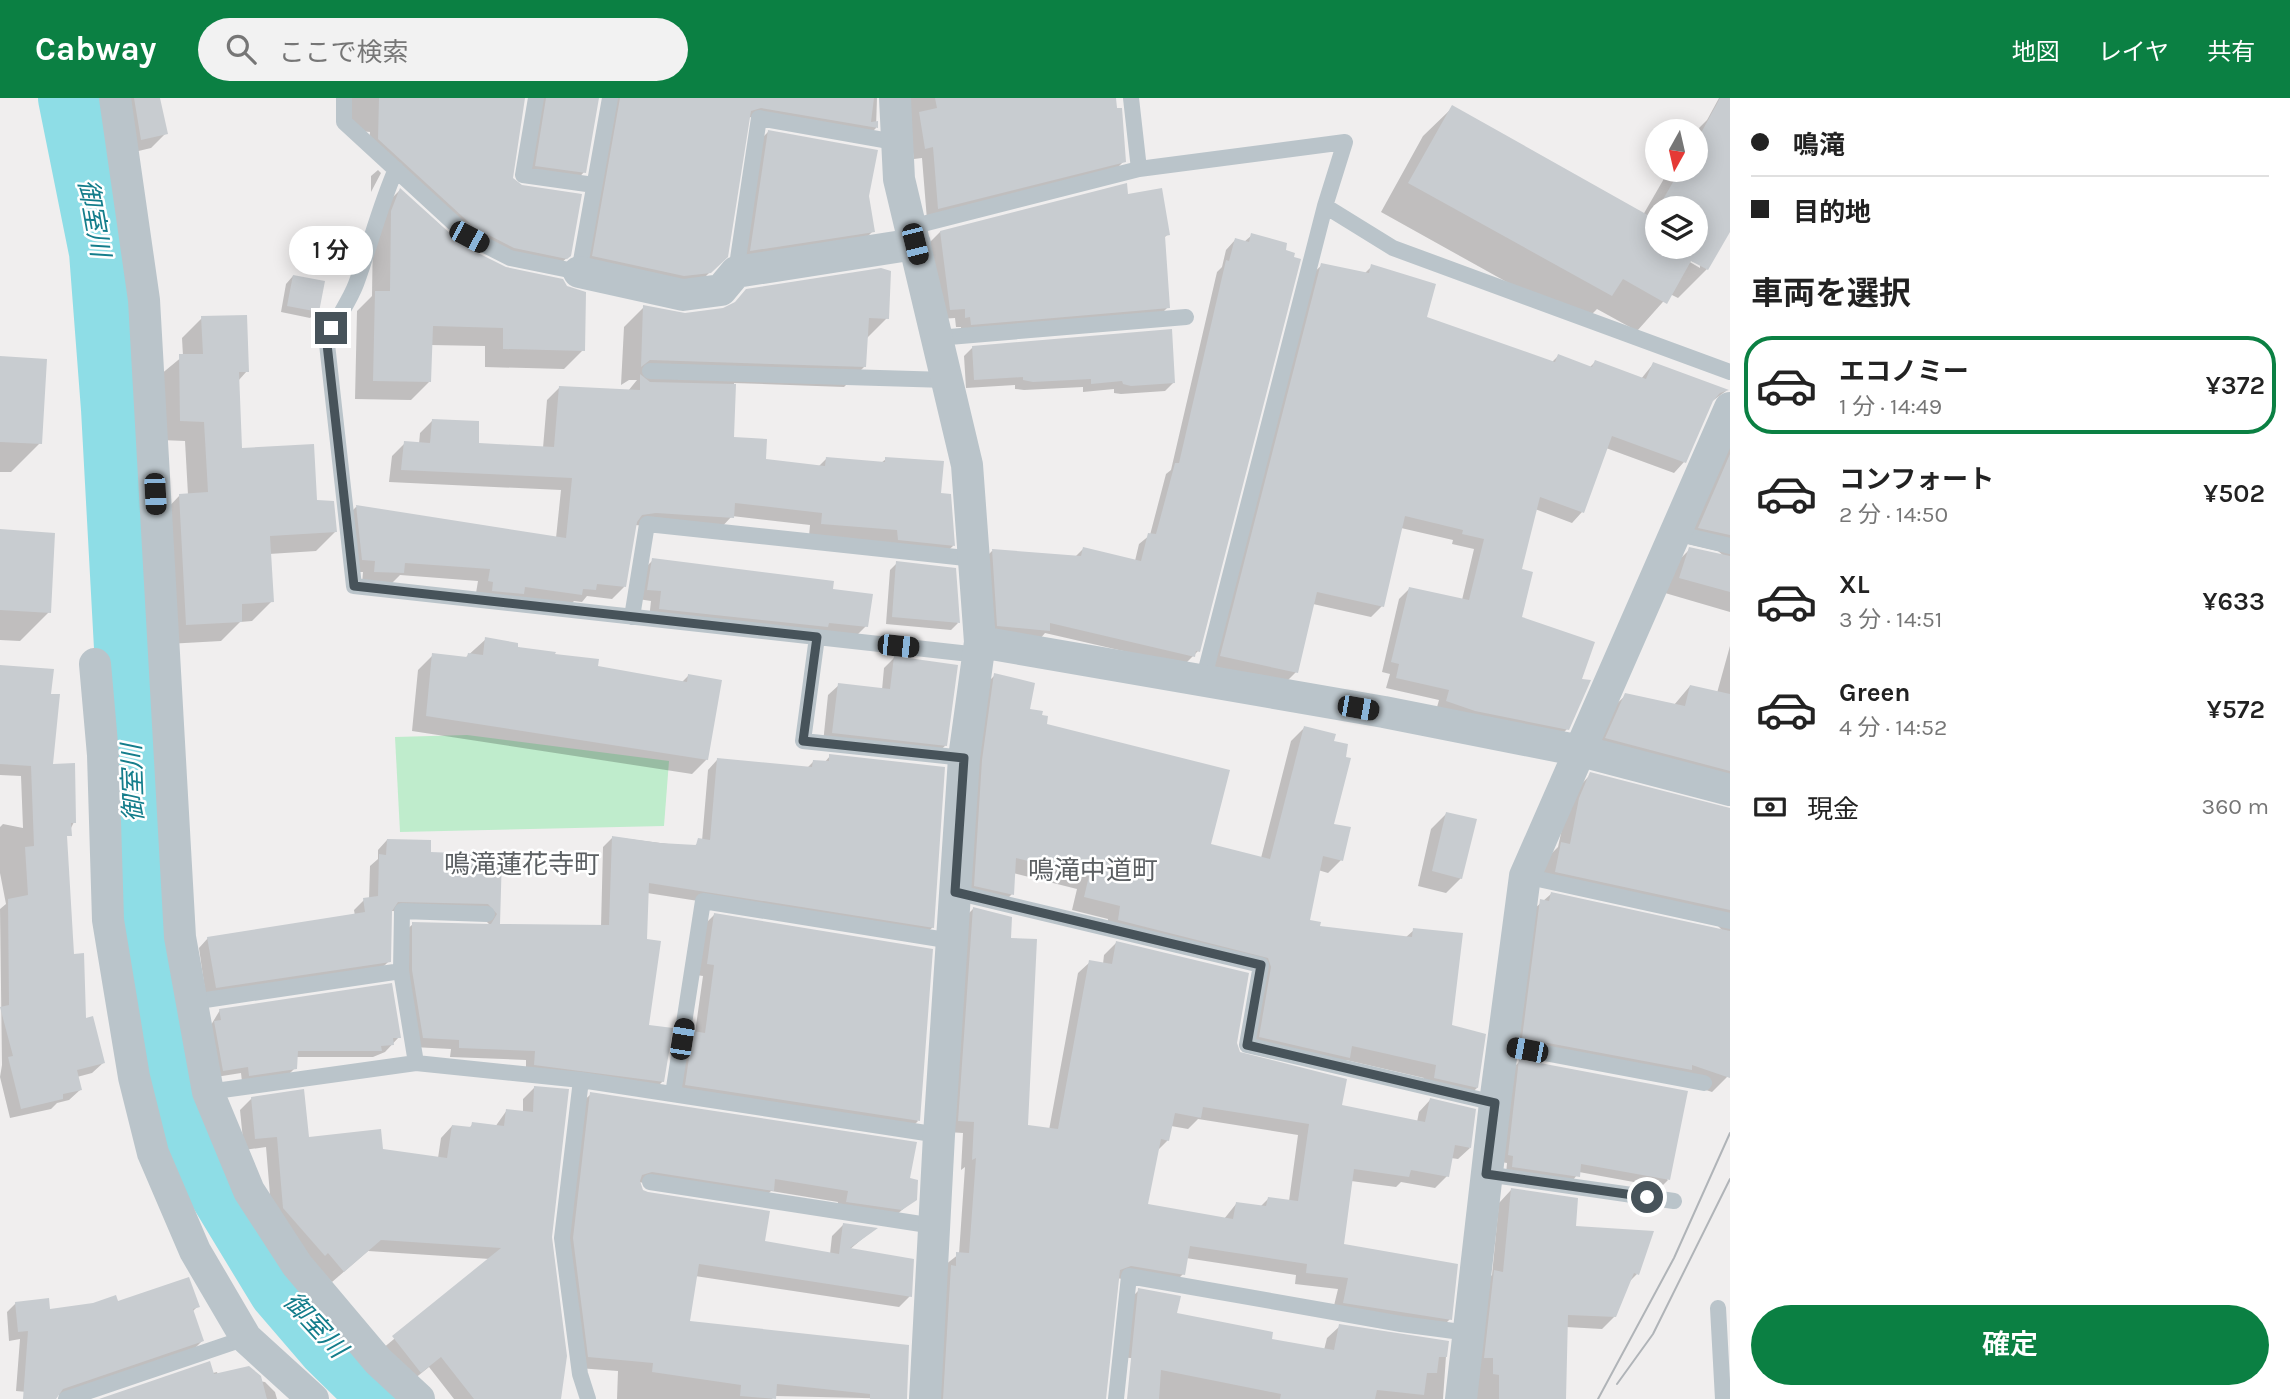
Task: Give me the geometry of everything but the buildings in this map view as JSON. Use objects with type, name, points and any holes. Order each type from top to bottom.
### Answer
[{"type":"street","points":[[115,98],[144,300],[180,937],[208,1092],[249,1191],[297,1265],[378,1361],[419,1399]]},
{"type":"street","points":[[895,98],[895,142],[899,179],[967,465],[980,648],[964,758],[939,1135],[926,1399]]},
{"type":"street","points":[[579,272],[683,295],[722,290],[736,272],[913,235]]},
{"type":"street","points":[[1461,1399],[1486,1174],[1525,876],[1730,408]]},
{"type":"street","points":[[980,648],[1203,681],[1581,751],[1730,790]]},
{"type":"street","points":[[95,663],[103,755],[108,920],[134,1077],[153,1153],[190,1239],[246,1338],[313,1399]]},
{"type":"lane","points":[[344,98],[344,122],[469,237],[510,258],[579,272],[610,98]]},
{"type":"lane","points":[[536,98],[523,175],[594,185]]},
{"type":"lane","points":[[1131,98],[1139,169]]},
{"type":"lane","points":[[736,272],[759,118],[895,142]]},
{"type":"lane","points":[[913,235],[1139,169],[1345,142],[1325,206],[1203,681]]},
{"type":"lane","points":[[396,169],[376,217],[354,288],[331,328],[327,344],[354,586],[817,637],[980,648]]},
{"type":"lane","points":[[1325,206],[1393,248],[1730,372]]},
{"type":"lane","points":[[937,338],[1186,317]]},
{"type":"lane","points":[[650,371],[947,380]]},
{"type":"lane","points":[[632,617],[647,524],[975,559]]},
{"type":"lane","points":[[1675,533],[1730,546]]},
{"type":"lane","points":[[817,637],[803,741],[964,758]]},
{"type":"lane","points":[[1525,876],[1730,921]]},
{"type":"lane","points":[[955,892],[1261,965],[1247,1045],[1495,1103]]},
{"type":"lane","points":[[673,1094],[703,901],[952,941]]},
{"type":"lane","points":[[416,1063],[401,971],[402,911],[487,914]]},
{"type":"lane","points":[[191,1002],[401,971]]},
{"type":"lane","points":[[1502,1045],[1704,1083]]},
{"type":"lane","points":[[208,1092],[416,1063],[581,1080],[939,1135]]},
{"type":"lane","points":[[581,1080],[562,1238],[580,1374],[588,1399]]},
{"type":"lane","points":[[1486,1174],[1674,1200]]},
{"type":"lane","points":[[650,1182],[934,1226]]},
{"type":"lane","points":[[1116,1399],[1129,1276],[1401,1324],[1469,1333]]},
{"type":"lane","points":[[1718,1308],[1723,1399]]},
{"type":"lane","points":[[66,1399],[246,1338]]},
{"type":"green space","points":[[467,735],[669,761],[664,826],[400,832],[395,737]]},
{"type":"waterway","name":"御室川","points":[[71,98],[102,252],[114,409],[135,795],[134,902],[160,1060],[190,1139],[281,1289],[330,1346],[384,1399]]},
{"type":"tram line","points":[[1598,1399],[1674,1258],[1730,1133]]},
{"type":"tram line","points":[[1617,1384],[1653,1334],[1730,1179]]},
{"type":"district","name":"鳴滝蓮花寺町","points":[[522,864]]},
{"type":"district","name":"鳴滝中道町","points":[[1093,870]]},
{"type":"route","points":[[331,328],[327,344],[354,586],[817,637],[803,741],[964,758],[955,892],[1261,965],[1247,1045],[1495,1103],[1486,1174],[1647,1197]]}]
